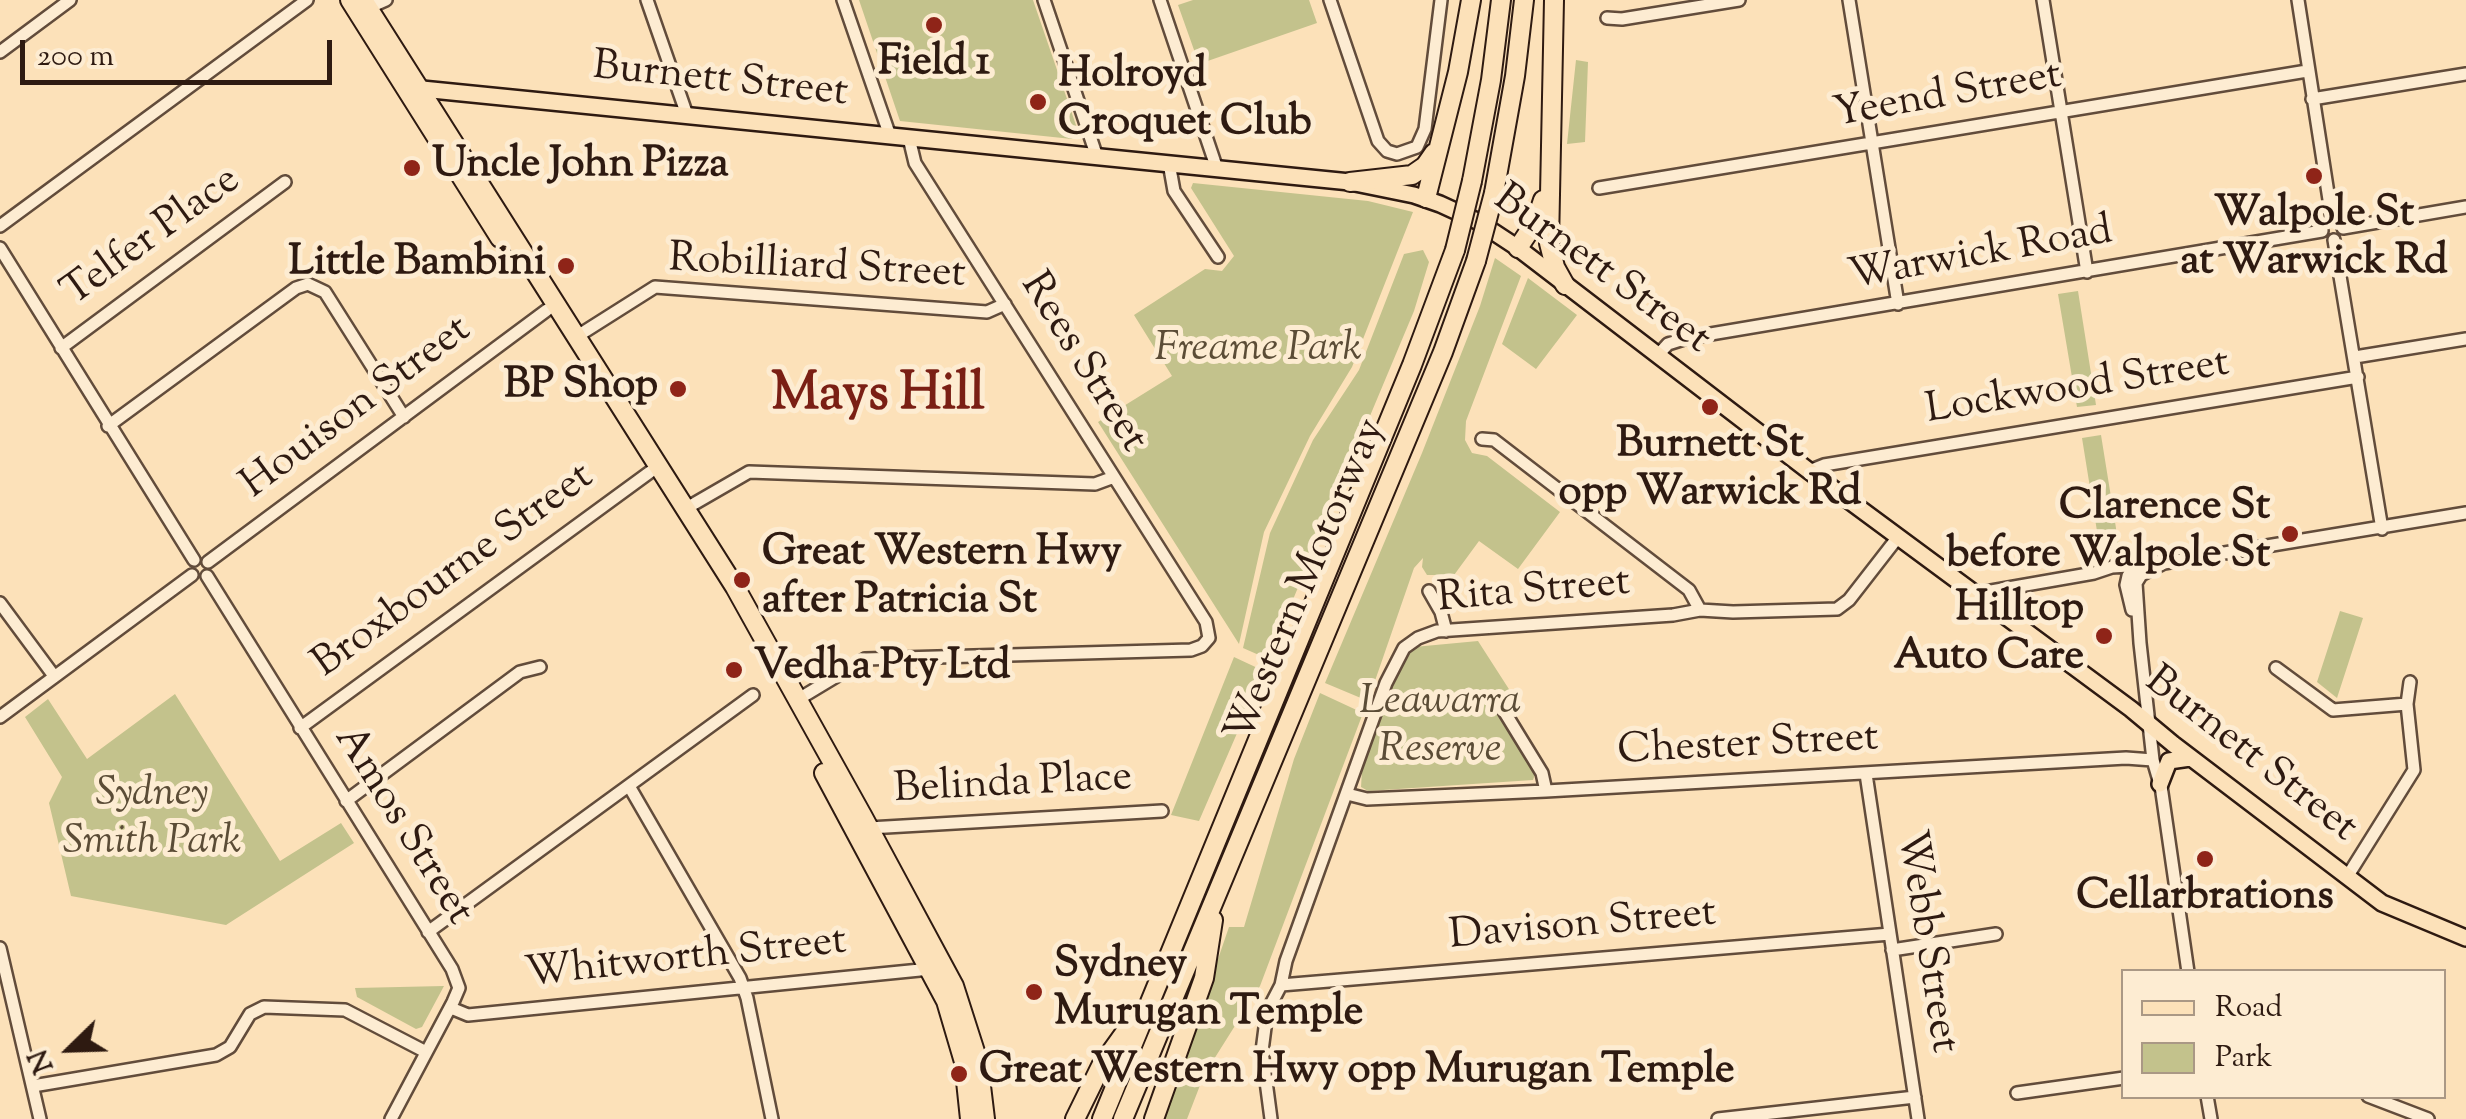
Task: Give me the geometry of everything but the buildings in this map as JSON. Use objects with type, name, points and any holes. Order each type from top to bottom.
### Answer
[{"type":"highway","points":[[1426,198],[1472,0]]},
{"type":"highway","name":"Western Motorway","points":[[1102,1119],[1412,366],[1455,250],[1491,80],[1500,0]]},
{"type":"highway","name":"Western Motorway","points":[[1124,1119],[1443,352],[1476,261],[1494,193],[1516,76],[1524,0]]},
{"type":"highway","points":[[1554,0],[1548,185],[1550,250],[1565,284]]},
{"type":"highway","points":[[360,3],[547,310],[730,599],[930,968],[957,1034],[968,1084],[970,1119]]},
{"type":"highway","points":[[411,88],[735,587],[954,986],[978,1061],[985,1119]]},
{"type":"highway","points":[[1350,182],[1401,178],[1418,171],[1432,158],[1447,120]]},
{"type":"highway","points":[[1518,248],[1536,221],[1548,185]]},
{"type":"highway","points":[[1154,1119],[1204,978],[1218,890]]},
{"type":"highway","points":[[1075,1119],[1101,1066],[1152,995]]},
{"type":"main road","name":"Burnett Street","points":[[411,88],[1350,182],[1426,198],[1477,221],[1518,248],[2382,903],[2466,938]]},
{"type":"main road","points":[[2160,784],[2169,761],[2190,758]]},
{"type":"street","points":[[0,52],[70,0]]},
{"type":"street","points":[[0,226],[308,0]]},
{"type":"street","points":[[360,3],[386,0]]},
{"type":"street","points":[[648,0],[687,116]]},
{"type":"street","points":[[843,0],[890,136]]},
{"type":"street","points":[[1044,0],[1097,157]]},
{"type":"street","points":[[1160,0],[1217,168]]},
{"type":"street","points":[[1330,0],[1378,141],[1387,151],[1403,154],[1417,147],[1425,129],[1441,0]]},
{"type":"street","points":[[1607,18],[1622,19],[1739,0]]},
{"type":"street","points":[[1849,0],[1898,304]]},
{"type":"street","points":[[2043,0],[2087,272]]},
{"type":"street","points":[[2298,0],[2332,218]]},
{"type":"street","name":"Yeend Street","points":[[1599,188],[2308,72]]},
{"type":"street","points":[[2312,100],[2466,74]]},
{"type":"street","name":"Rees Street","points":[[796,700],[864,659],[1191,650],[1202,646],[1208,638],[1206,622],[915,163],[910,138]]},
{"type":"street","points":[[1169,164],[1174,191],[1218,257]]},
{"type":"street","name":"Telfer Place","points":[[60,348],[284,182]]},
{"type":"street","points":[[2344,228],[2466,207]]},
{"type":"street","points":[[2332,218],[2344,228],[2334,240],[2326,239],[2322,231],[2324,222],[2332,218]]},
{"type":"street","name":"Warwick Road","points":[[1658,356],[1664,346],[1687,338],[2322,231]]},
{"type":"street","points":[[2334,240],[2382,529]]},
{"type":"street","points":[[0,248],[194,560]]},
{"type":"street","points":[[108,426],[296,288],[308,284],[325,292],[404,416]]},
{"type":"street","name":"Robilliard Street","points":[[576,337],[655,287],[986,312],[1006,304]]},
{"type":"street","name":"Houison Street","points":[[208,569],[547,310]]},
{"type":"street","points":[[2354,356],[2466,339]]},
{"type":"street","name":"Lockwood Street","points":[[1810,471],[1824,464],[2358,377]]},
{"type":"street","points":[[1482,439],[1494,440],[1689,590],[1700,610]]},
{"type":"street","name":"Broxbourne Street","points":[[300,728],[650,472]]},
{"type":"street","points":[[685,509],[749,472],[1096,484],[1114,477]]},
{"type":"street","points":[[2160,784],[2152,760],[2136,583],[2137,573],[2148,560],[2164,563],[2466,513]]},
{"type":"street","name":"Rita Street","points":[[1271,1119],[1262,1036],[1272,997],[1282,985],[1286,961],[1398,656],[1418,638],[1446,631],[1700,610],[1836,609],[1847,603],[1898,537]]},
{"type":"street","points":[[200,558],[208,569],[198,578],[190,568],[194,560],[200,558]]},
{"type":"street","points":[[1974,594],[2094,574],[2112,567],[2128,566],[2137,573]]},
{"type":"street","name":"Amos Street","points":[[208,569],[300,728],[452,969],[459,988],[451,1008]]},
{"type":"street","points":[[0,716],[192,575]]},
{"type":"street","points":[[1429,591],[1446,631]]},
{"type":"street","points":[[0,603],[54,676]]},
{"type":"street","points":[[346,801],[520,672],[540,667]]},
{"type":"street","points":[[2276,668],[2334,710],[2407,704]]},
{"type":"street","points":[[2346,877],[2414,770],[2407,704],[2410,682]]},
{"type":"street","points":[[428,932],[753,695]]},
{"type":"street","points":[[1504,712],[1542,773],[1546,791]]},
{"type":"street","points":[[2151,726],[2158,748],[2188,969]]},
{"type":"street","name":"Chester Street","points":[[1347,794],[1367,798],[1546,791],[2126,758],[2152,760]]},
{"type":"street","name":"Webb Street","points":[[1866,774],[1918,1119]]},
{"type":"street","points":[[630,786],[744,988],[772,1119]]},
{"type":"street","name":"Belinda Place","points":[[869,828],[1162,811]]},
{"type":"street","points":[[1892,950],[1997,937],[1994,918]]},
{"type":"street","name":"Davison Street","points":[[1282,985],[1890,934]]},
{"type":"street","points":[[0,948],[40,1119]]},
{"type":"street","name":"Whitworth Street","points":[[451,1008],[468,1016],[930,968]]},
{"type":"street","points":[[33,1086],[216,1055],[230,1047],[250,1014],[264,1007],[345,1010],[426,1052]]},
{"type":"street","points":[[391,1119],[451,1008]]},
{"type":"street","points":[[2018,1093],[2121,1078]]},
{"type":"street","points":[[1718,1119],[1915,1097]]},
{"type":"street","points":[[2376,1099],[2428,1119]]},
{"type":"green space","points":[[859,0],[1033,0],[1078,131],[1072,139],[900,121]]},
{"type":"green space","points":[[1193,0],[1309,0],[1317,23],[1199,64],[1178,5]]},
{"type":"green space","points":[[1576,60],[1588,62],[1585,142],[1567,144]]},
{"type":"green space","name":"Freame Park","points":[[1193,183],[1368,201],[1413,212],[1352,367],[1310,436],[1264,532],[1239,644],[1098,422],[1172,376],[1134,315],[1205,269],[1222,271],[1234,256],[1191,188]]},
{"type":"green space","points":[[1423,250],[1429,262],[1414,311],[1268,659],[1243,648],[1270,533],[1313,440],[1359,370],[1404,254]]},
{"type":"green space","points":[[1495,258],[1521,276],[1466,421],[1465,440],[1472,453],[1487,456],[1560,512],[1518,569],[1479,541],[1446,586],[1436,575],[1427,575],[1422,567],[1423,558],[1414,568],[1368,701],[1325,683],[1422,453]]},
{"type":"green space","points":[[1528,278],[1577,315],[1536,369],[1502,344]]},
{"type":"green space","points":[[2078,291],[2096,405],[2077,407],[2058,294]]},
{"type":"green space","points":[[2101,435],[2120,553],[2101,556],[2082,438]]},
{"type":"green space","points":[[2340,611],[2363,618],[2337,698],[2317,682]]},
{"type":"green space","name":"Leawarra Reserve","points":[[1478,641],[1514,697],[1499,716],[1535,774],[1533,780],[1368,791],[1361,787],[1362,771],[1402,660],[1414,647]]},
{"type":"green space","points":[[1234,657],[1264,671],[1199,821],[1171,815]]},
{"type":"green space","points":[[1320,693],[1363,713],[1260,986],[1204,1075],[1187,1119],[1163,1119],[1229,927],[1244,927],[1294,759]]},
{"type":"green space","name":"Sydney Smith Park","points":[[175,694],[280,861],[341,823],[354,843],[226,925],[71,896],[49,803],[62,777],[25,717],[48,699],[87,759]]},
{"type":"green space","points":[[444,986],[422,1027],[416,1029],[357,997],[355,988]]},
{"type":"place","name":"Field 1","points":[[934,25]]},
{"type":"place","name":"Holroyd Croquet Club","points":[[1038,102]]},
{"type":"place","name":"Uncle John Pizza","points":[[412,168]]},
{"type":"place","name":"Walpole St at Warwick Rd","points":[[2314,176]]},
{"type":"place","name":"Little Bambini","points":[[566,266]]},
{"type":"place","name":"BP Shop","points":[[678,389]]},
{"type":"place","name":"Burnett St opp Warwick Rd","points":[[1710,407]]},
{"type":"place","name":"Clarence St before Walpole St","points":[[2290,534]]},
{"type":"place","name":"Great Western Hwy after Patricia St","points":[[742,580]]},
{"type":"place","name":"Hilltop Auto Care","points":[[2104,636]]},
{"type":"place","name":"Vedha Pty Ltd","points":[[734,670]]},
{"type":"place","name":"Cellarbrations","points":[[2205,859]]},
{"type":"place","name":"Sydney Murugan Temple","points":[[1034,992]]},
{"type":"place","name":"Great Western Hwy opp Murugan Temple","points":[[959,1074]]},
{"type":"district","name":"Mays Hill","points":[[878,399]]}]
